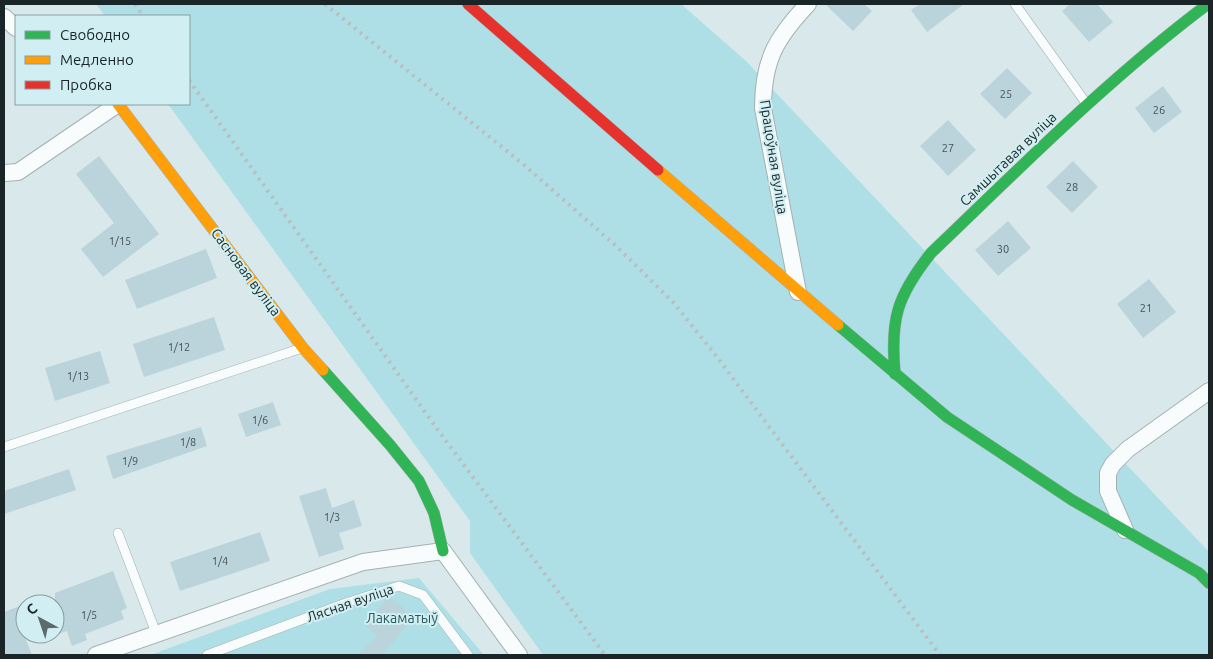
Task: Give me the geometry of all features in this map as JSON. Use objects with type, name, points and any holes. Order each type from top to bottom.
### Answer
[{"type":"street","points":[[468,4],[798,292],[947,417],[1072,500],[1198,573],[1209,583]]},
{"type":"street","name":"Працоўная вуліца","points":[[798,292],[763,108],[763,87],[766,68],[772,52],[793,21],[808,4]]},
{"type":"street","name":"Самшытавая вуліца","points":[[895,374],[893,324],[900,299],[912,275],[931,253],[1087,104],[1171,31],[1208,4]]},
{"type":"street","points":[[4,18],[15,27]]},
{"type":"street","name":"Сасновая вуліца","points":[[4,173],[18,172],[117,105]]},
{"type":"street","name":"Сасновая вуліца","points":[[119,105],[303,348],[390,445],[419,481],[434,512],[442,551],[519,655]]},
{"type":"street","points":[[1125,530],[1108,491],[1108,473],[1113,464],[1128,449],[1209,391]]},
{"type":"street","points":[[96,655],[364,562],[442,551]]},
{"type":"lane","points":[[1016,4],[1087,104]]},
{"type":"lane","points":[[4,447],[303,348]]},
{"type":"lane","points":[[118,534],[156,633]]},
{"type":"lane","name":"Лясная вуліца","points":[[207,655],[346,603],[399,586],[423,595],[468,655]]},
{"type":"green space","points":[[96,4],[681,4],[746,61],[1209,552],[1209,655],[543,655],[470,553],[470,521],[169,105],[190,105],[190,15],[104,15]]},
{"type":"green space","name":"Лакаматыў","points":[[419,578],[484,655],[150,655],[330,589]]},
{"type":"building","points":[[825,4],[864,4],[872,11],[853,31]]},
{"type":"building","points":[[920,4],[964,4],[927,32],[911,10]]},
{"type":"building","points":[[1070,4],[1097,4],[1113,22],[1089,42],[1062,11]]},
{"type":"building","points":[[1007,68],[1032,93],[1005,119],[980,94]]},
{"type":"building","points":[[1163,86],[1182,112],[1154,133],[1135,108]]},
{"type":"building","points":[[948,120],[976,150],[948,176],[920,146]]},
{"type":"building","points":[[99,156],[159,234],[103,277],[81,249],[114,223],[76,174]]},
{"type":"building","points":[[1073,161],[1098,187],[1072,213],[1046,187]]},
{"type":"building","points":[[1008,221],[1031,248],[998,276],[975,250]]},
{"type":"building","points":[[206,249],[217,278],[137,309],[125,280]]},
{"type":"building","points":[[1149,279],[1176,312],[1143,338],[1117,304]]},
{"type":"building","points":[[214,317],[225,350],[144,377],[133,344]]},
{"type":"building","points":[[100,351],[110,383],[55,401],[45,368]]},
{"type":"building","points":[[273,402],[281,425],[246,437],[238,414]]},
{"type":"building","points":[[201,427],[207,446],[113,479],[106,456]]},
{"type":"building","points":[[69,469],[76,490],[4,514],[4,491]]},
{"type":"building","points":[[326,488],[332,508],[354,500],[362,526],[339,533],[344,549],[319,557],[299,496]]},
{"type":"building","points":[[260,532],[270,561],[180,591],[170,562]]},
{"type":"building","points":[[113,571],[127,608],[121,611],[124,619],[85,634],[87,640],[72,646],[67,631],[65,632],[65,594],[55,593]]},
{"type":"building","points":[[389,596],[414,617],[382,655],[358,655],[377,636],[365,625]]},
{"type":"building","points":[[15,608],[15,644],[28,644],[32,655],[4,655],[4,612]]},
{"type":"railway","points":[[135,4],[142,15]]},
{"type":"railway","points":[[325,4],[523,164],[615,245],[673,302],[717,357],[940,655]]},
{"type":"railway","points":[[190,81],[435,426],[605,655]]},
{"type":"traffic: fast","points":[[895,374],[894,338],[898,309],[910,282],[931,253],[1100,93],[1135,62],[1208,4]]},
{"type":"traffic: fast","points":[[838,325],[947,417],[1072,500],[1199,573],[1209,583]]},
{"type":"traffic: fast","points":[[323,370],[390,445],[419,481],[434,513],[443,551]]},
{"type":"traffic: slow","points":[[119,105],[303,348],[323,370]]},
{"type":"traffic: slow","points":[[658,170],[838,325]]},
{"type":"traffic: jam","points":[[468,4],[658,170]]}]
